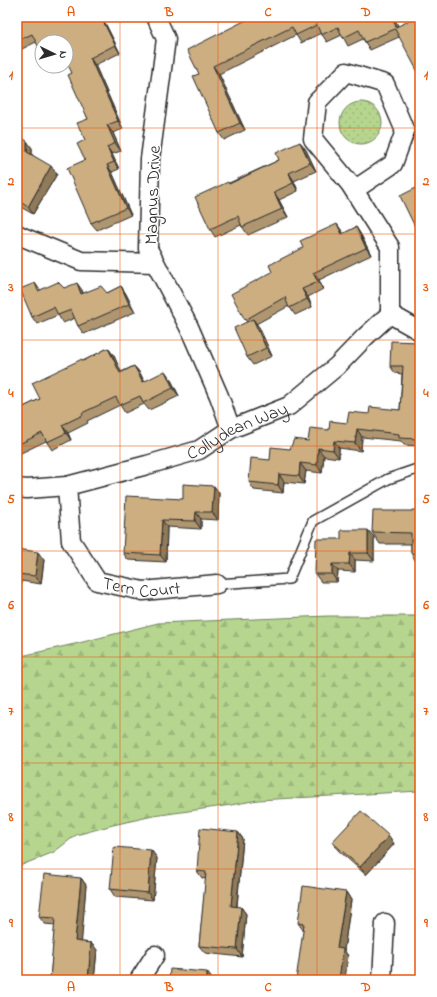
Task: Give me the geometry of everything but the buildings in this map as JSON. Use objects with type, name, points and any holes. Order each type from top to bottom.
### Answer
[{"type":"street","name":"Magnus Drive","points":[[156,17],[166,39],[150,159],[148,249],[190,327],[231,429]]},
{"type":"street","points":[[354,190],[393,164],[406,131],[385,84],[346,72],[317,102],[313,139],[350,184],[390,247],[390,314],[420,331]]},
{"type":"street","points":[[17,234],[81,261],[155,263]]},
{"type":"street","name":"Collydean Way","points":[[17,488],[27,489],[67,486],[147,466],[199,450],[231,429],[289,406],[336,366],[390,314]]},
{"type":"street","name":"Tern Court","points":[[67,486],[71,541],[97,581],[144,591],[217,584]]},
{"type":"street","points":[[382,980],[385,923]]},
{"type":"street","points":[[139,980],[155,955]]},
{"type":"lane","points":[[217,584],[289,579],[313,521],[388,479],[420,468]]},
{"type":"green space","points":[[357,102],[365,102],[373,105],[379,111],[382,123],[379,135],[373,141],[365,144],[357,144],[349,141],[343,135],[340,127],[340,119],[343,111],[349,105]]},
{"type":"green space","points":[[329,616],[420,616],[420,791],[258,800],[153,816],[76,835],[54,852],[17,867],[17,657],[158,623]]}]
